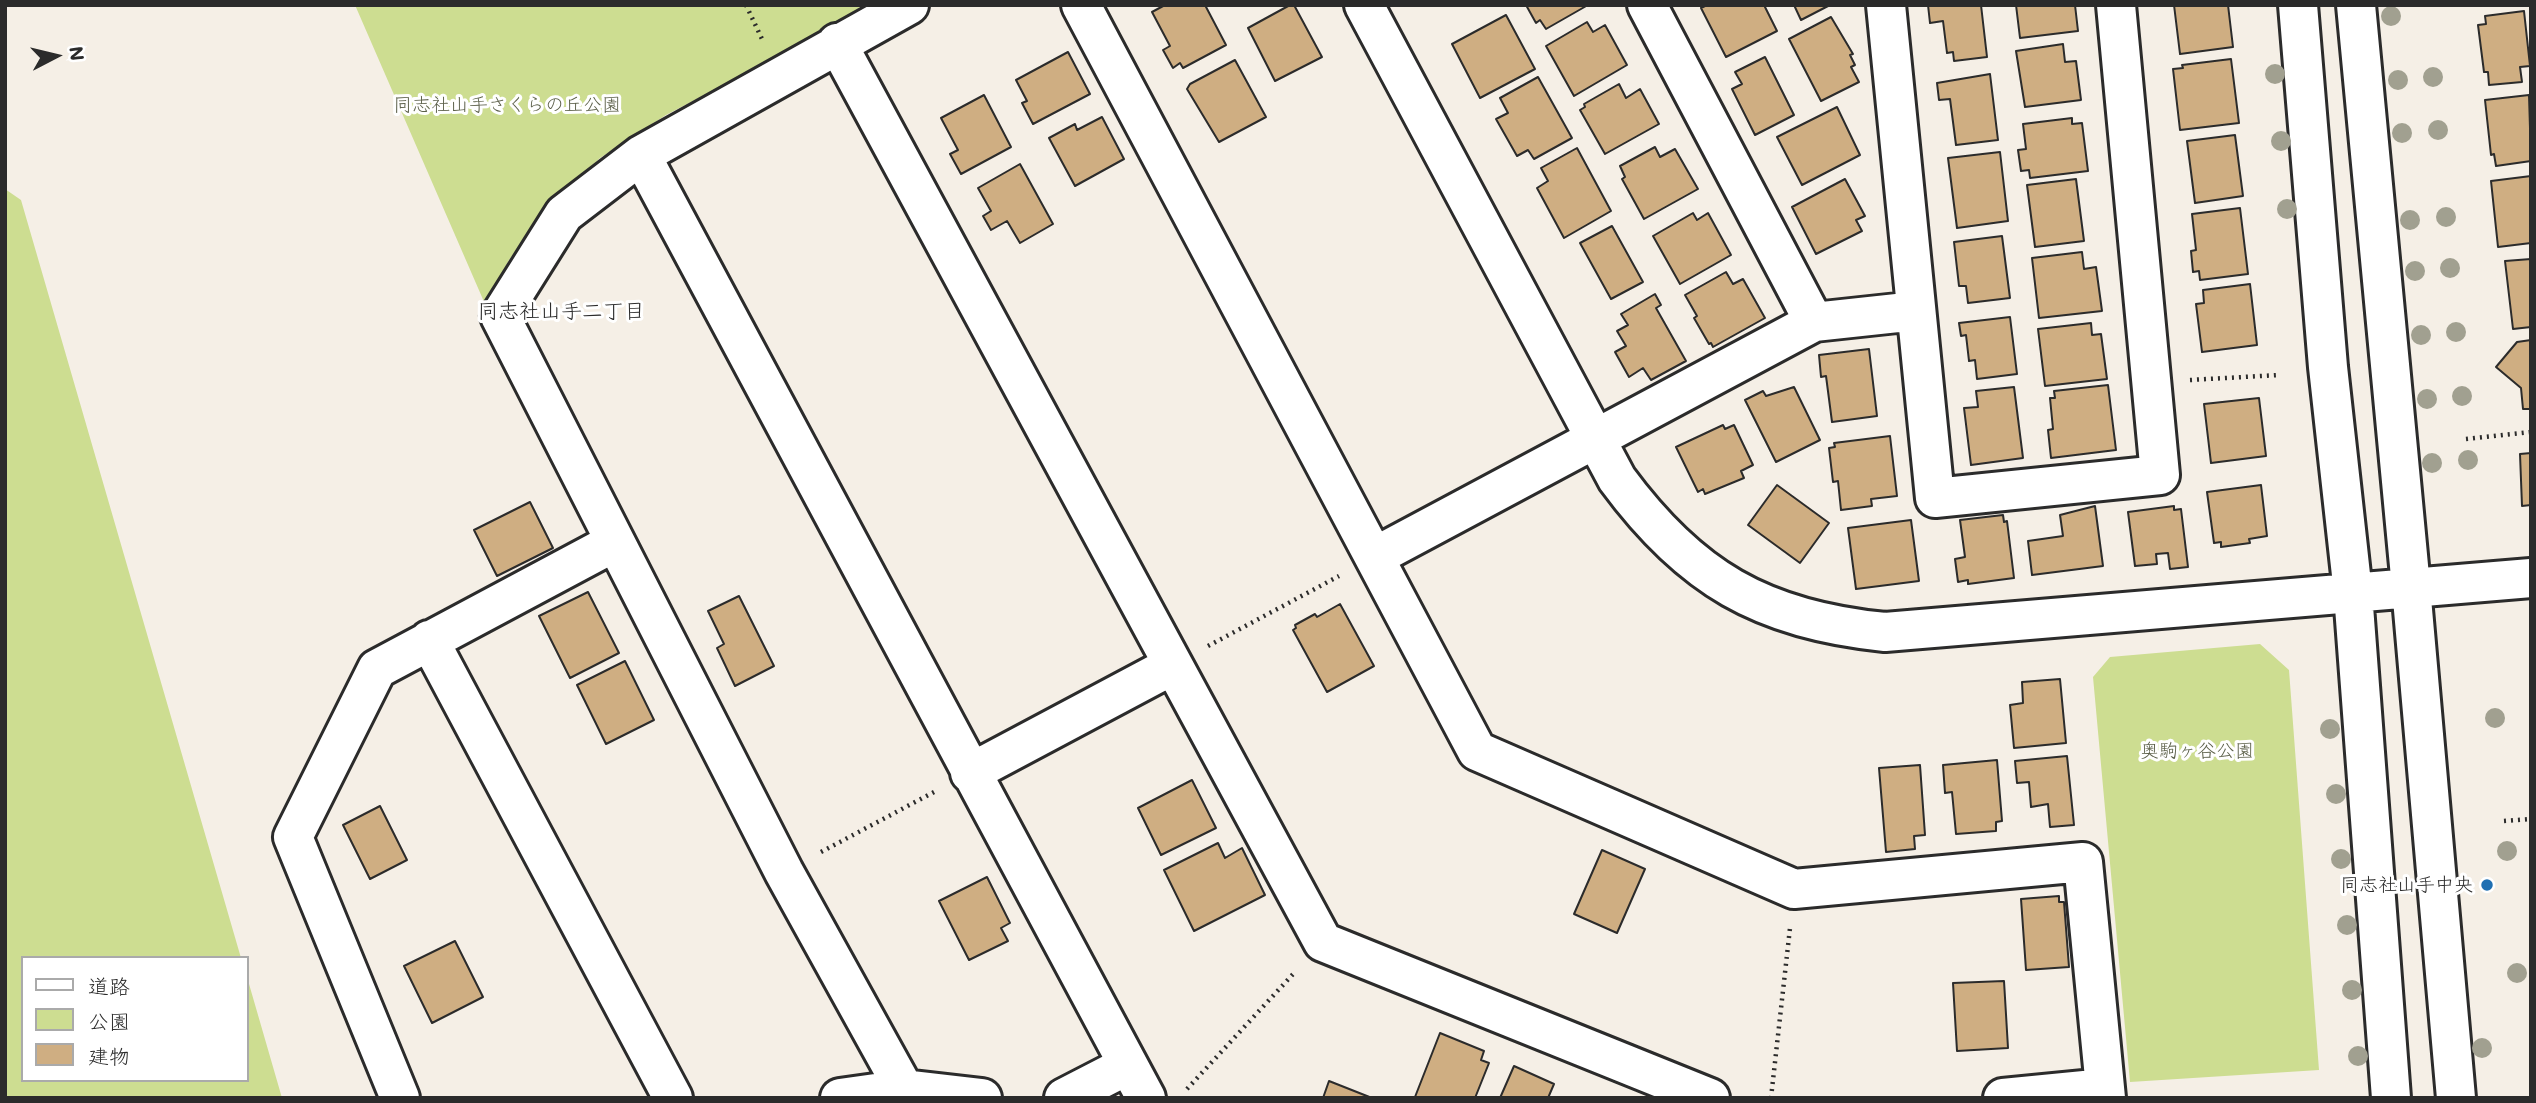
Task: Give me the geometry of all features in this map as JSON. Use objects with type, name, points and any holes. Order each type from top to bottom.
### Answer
[{"type":"street","points":[[904,1089],[783,872],[500,316],[565,214],[640,155],[909,5]]},
{"type":"street","points":[[1081,5],[1376,556],[1477,751],[1794,889],[2083,862],[2106,1093],[2003,1098]]},
{"type":"street","points":[[1364,5],[1617,479],[1671,543],[1703,570],[1771,608],[1846,628],[1924,631],[2531,578]]},
{"type":"street","points":[[1647,5],[1814,321]]},
{"type":"street","points":[[1886,5],[1934,498],[2160,475],[2116,5]]},
{"type":"street","points":[[2298,5],[2328,367],[2353,593],[2391,1098]]},
{"type":"street","points":[[2356,5],[2412,587],[2456,1098]]},
{"type":"street","points":[[837,43],[1323,943],[1710,1098]]},
{"type":"street","points":[[640,155],[1137,1082],[1064,1098]]},
{"type":"street","points":[[1376,556],[1814,321],[1916,311]]},
{"type":"street","points":[[400,1098],[293,837],[377,669],[613,542]]},
{"type":"street","points":[[429,640],[673,1098]]},
{"type":"street","points":[[970,773],[1173,665]]},
{"type":"street","points":[[840,1098],[904,1089],[982,1098]]},
{"type":"path","points":[[746,5],[766,47]]},
{"type":"path","points":[[2151,383],[2279,375]]},
{"type":"path","points":[[2466,439],[2531,432]]},
{"type":"path","points":[[1173,665],[1376,556]]},
{"type":"path","points":[[783,872],[970,773]]},
{"type":"path","points":[[2504,821],[2531,819]]},
{"type":"path","points":[[1771,1098],[1794,889]]},
{"type":"path","points":[[1179,1098],[1323,943]]},
{"type":"green space","name":"同志社山手さくらの丘公園","points":[[355,5],[877,5],[666,115],[600,158],[538,220],[509,260],[485,304]]},
{"type":"green space","points":[[5,189],[21,200],[240,956],[21,956],[21,1082],[248,1082],[248,980],[282,1098],[5,1098]]},
{"type":"green space","name":"奥駒ヶ谷公園","points":[[2260,644],[2289,670],[2319,1070],[2130,1082],[2093,677],[2110,657]]},
{"type":"building","points":[[1165,5],[1205,5],[1226,45],[1183,68],[1180,63],[1173,68],[1163,50],[1170,46],[1152,12]]},
{"type":"building","points":[[1294,5],[1322,57],[1275,81],[1248,28]]},
{"type":"building","points":[[1526,5],[1588,5],[1546,29],[1540,20],[1536,23]]},
{"type":"building","points":[[1707,5],[1764,5],[1777,31],[1726,57],[1701,8]]},
{"type":"building","points":[[1794,5],[1830,5],[1801,20]]},
{"type":"building","points":[[1928,5],[1981,5],[1987,57],[1954,61],[1953,52],[1947,53],[1943,21],[1930,23]]},
{"type":"building","points":[[2016,5],[2075,5],[2078,31],[2020,38]]},
{"type":"building","points":[[2174,5],[2228,5],[2233,47],[2180,54]]},
{"type":"building","points":[[2524,11],[2530,66],[2520,67],[2522,82],[2489,85],[2488,72],[2484,72],[2478,25],[2486,24],[2485,16]]},
{"type":"building","points":[[1506,15],[1535,69],[1480,98],[1452,44]]},
{"type":"building","points":[[1831,17],[1853,54],[1850,55],[1855,65],[1851,67],[1859,82],[1821,101],[1789,39]]},
{"type":"building","points":[[1587,22],[1593,32],[1605,25],[1627,65],[1574,96],[1546,46]]},
{"type":"building","points":[[2063,44],[2065,62],[2076,61],[2081,100],[2025,107],[2016,51]]},
{"type":"building","points":[[1068,52],[1090,94],[1033,124],[1022,103],[1027,101],[1016,80]]},
{"type":"building","points":[[1765,57],[1794,115],[1755,135],[1732,89],[1742,84],[1735,72]]},
{"type":"building","points":[[2231,59],[2239,123],[2180,130],[2173,69],[2183,68],[2182,65]]},
{"type":"building","points":[[1235,60],[1266,117],[1219,142],[1187,89],[1190,84]]},
{"type":"building","points":[[1990,74],[1998,140],[1956,145],[1950,99],[1939,100],[1937,83]]},
{"type":"building","points":[[1538,77],[1572,138],[1534,159],[1528,150],[1517,156],[1496,119],[1508,113],[1500,98]]},
{"type":"building","points":[[1619,84],[1626,98],[1640,89],[1659,124],[1605,154],[1580,110],[1585,107],[1584,104]]},
{"type":"building","points":[[984,95],[1011,147],[961,174],[950,154],[958,150],[941,118]]},
{"type":"building","points":[[2529,95],[2531,161],[2496,166],[2494,154],[2491,155],[2485,100]]},
{"type":"building","points":[[1837,107],[1860,155],[1802,185],[1777,137]]},
{"type":"building","points":[[1102,117],[1124,159],[1075,186],[1049,138],[1075,124],[1077,130]]},
{"type":"building","points":[[2072,118],[2072,124],[2082,123],[2088,171],[2030,178],[2029,170],[2021,171],[2018,150],[2026,149],[2023,124]]},
{"type":"building","points":[[2235,135],[2243,196],[2195,203],[2187,141]]},
{"type":"building","points":[[1655,147],[1660,157],[1675,149],[1698,189],[1644,219],[1622,179],[1625,177],[1620,166]]},
{"type":"building","points":[[1577,148],[1611,211],[1564,238],[1537,188],[1548,181],[1541,168]]},
{"type":"building","points":[[2000,152],[2008,221],[1957,228],[1948,158]]},
{"type":"building","points":[[1020,164],[1053,224],[1020,243],[1007,221],[991,230],[983,216],[991,211],[978,188]]},
{"type":"building","points":[[2531,176],[2531,243],[2498,247],[2491,181]]},
{"type":"building","points":[[1845,179],[1865,216],[1856,220],[1862,231],[1816,254],[1792,207]]},
{"type":"building","points":[[2076,179],[2084,241],[2035,247],[2027,185]]},
{"type":"building","points":[[2240,208],[2248,274],[2200,280],[2199,271],[2193,272],[2191,251],[2196,250],[2192,214]]},
{"type":"building","points":[[1693,213],[1697,220],[1708,213],[1731,255],[1680,284],[1653,236]]},
{"type":"building","points":[[1612,226],[1643,282],[1611,299],[1580,243]]},
{"type":"building","points":[[2002,236],[2010,298],[1968,303],[1966,286],[1959,286],[1954,242]]},
{"type":"building","points":[[2082,252],[2084,269],[2096,267],[2102,311],[2039,318],[2032,258]]},
{"type":"building","points":[[2531,259],[2531,327],[2513,329],[2505,261]]},
{"type":"building","points":[[1726,272],[1733,284],[1743,279],[1765,318],[1713,347],[1694,318],[1697,316],[1685,295]]},
{"type":"building","points":[[2250,284],[2257,345],[2202,352],[2196,304],[2204,303],[2203,290]]},
{"type":"building","points":[[1655,294],[1661,305],[1656,308],[1686,361],[1651,380],[1643,368],[1629,377],[1615,352],[1626,346],[1617,331],[1628,325],[1621,314]]},
{"type":"building","points":[[2010,317],[2017,374],[1977,379],[1975,360],[1969,361],[1966,335],[1961,336],[1959,323]]},
{"type":"building","points":[[2091,323],[2092,335],[2101,334],[2107,379],[2045,386],[2038,329]]},
{"type":"building","points":[[2531,340],[2531,409],[2523,409],[2521,388],[2496,367],[2517,342]]},
{"type":"building","points":[[1869,349],[1877,416],[1832,422],[1826,376],[1821,377],[1819,355]]},
{"type":"building","points":[[2108,385],[2116,450],[2051,458],[2048,430],[2053,429],[2050,398],[2055,398],[2054,391]]},
{"type":"building","points":[[1794,387],[1820,440],[1776,462],[1745,400],[1763,391],[1766,396]]},
{"type":"building","points":[[2014,387],[2023,458],[1971,465],[1964,408],[1978,407],[1976,391]]},
{"type":"building","points":[[2259,398],[2266,456],[2211,463],[2204,404]]},
{"type":"building","points":[[1723,425],[1725,429],[1734,425],[1753,465],[1741,471],[1744,478],[1705,494],[1703,489],[1698,492],[1676,447]]},
{"type":"building","points":[[1890,436],[1897,496],[1871,499],[1872,506],[1841,510],[1838,481],[1833,482],[1829,448],[1835,447],[1834,443]]},
{"type":"building","points":[[2531,453],[2531,505],[2522,506],[2520,454]]},
{"type":"building","points":[[1777,485],[1829,523],[1800,563],[1748,525]]},
{"type":"building","points":[[2261,485],[2267,536],[2249,539],[2250,543],[2221,547],[2221,542],[2214,543],[2207,492]]},
{"type":"building","points":[[530,502],[553,548],[497,576],[474,530]]},
{"type":"building","points":[[2095,506],[2103,566],[2032,575],[2028,541],[2063,536],[2060,515]]},
{"type":"building","points":[[2174,506],[2174,510],[2181,509],[2188,567],[2170,569],[2168,553],[2156,554],[2157,564],[2135,566],[2128,512]]},
{"type":"building","points":[[2003,515],[2004,522],[2007,521],[2014,578],[1968,584],[1968,580],[1958,582],[1955,559],[1965,557],[1960,520]]},
{"type":"building","points":[[1911,520],[1919,581],[1856,589],[1848,528]]},
{"type":"building","points":[[588,592],[619,653],[570,678],[539,616]]},
{"type":"building","points":[[739,596],[774,666],[735,686],[717,648],[724,644],[708,611]]},
{"type":"building","points":[[1340,604],[1374,666],[1327,692],[1293,630],[1295,625]]},
{"type":"building","points":[[625,661],[654,720],[606,744],[577,685]]},
{"type":"building","points":[[2060,679],[2066,743],[2014,748],[2010,705],[2023,703],[2022,682]]},
{"type":"building","points":[[2067,756],[2074,825],[2050,827],[2048,804],[2031,807],[2029,782],[2017,783],[2015,761]]},
{"type":"building","points":[[1997,760],[2002,821],[1996,822],[1996,831],[1956,834],[1952,792],[1945,793],[1943,765]]},
{"type":"building","points":[[1920,765],[1925,835],[1914,836],[1915,849],[1886,852],[1879,768]]},
{"type":"building","points":[[1192,780],[1216,828],[1161,855],[1138,808]]},
{"type":"building","points":[[380,806],[407,860],[370,879],[343,825]]},
{"type":"building","points":[[1218,843],[1225,858],[1242,848],[1265,895],[1194,931],[1164,870]]},
{"type":"building","points":[[1602,850],[1645,869],[1617,933],[1574,914]]},
{"type":"building","points":[[987,877],[1010,923],[1001,928],[1008,941],[969,960],[939,901]]},
{"type":"building","points":[[2059,896],[2059,902],[2064,902],[2069,967],[2026,970],[2021,899]]},
{"type":"building","points":[[455,941],[483,997],[432,1023],[404,966]]},
{"type":"building","points":[[2004,981],[2008,1048],[1957,1051],[1953,983]]},
{"type":"building","points":[[1440,1033],[1484,1051],[1481,1060],[1489,1063],[1475,1098],[1415,1097]]},
{"type":"building","points":[[1514,1066],[1554,1084],[1548,1098],[1500,1098]]},
{"type":"building","points":[[1329,1081],[1372,1098],[1323,1098]]},
{"type":"place","name":"同志社山手中央","points":[[2487,885]]},
{"type":"district","name":"同志社山手二丁目","points":[[561,312]]}]
